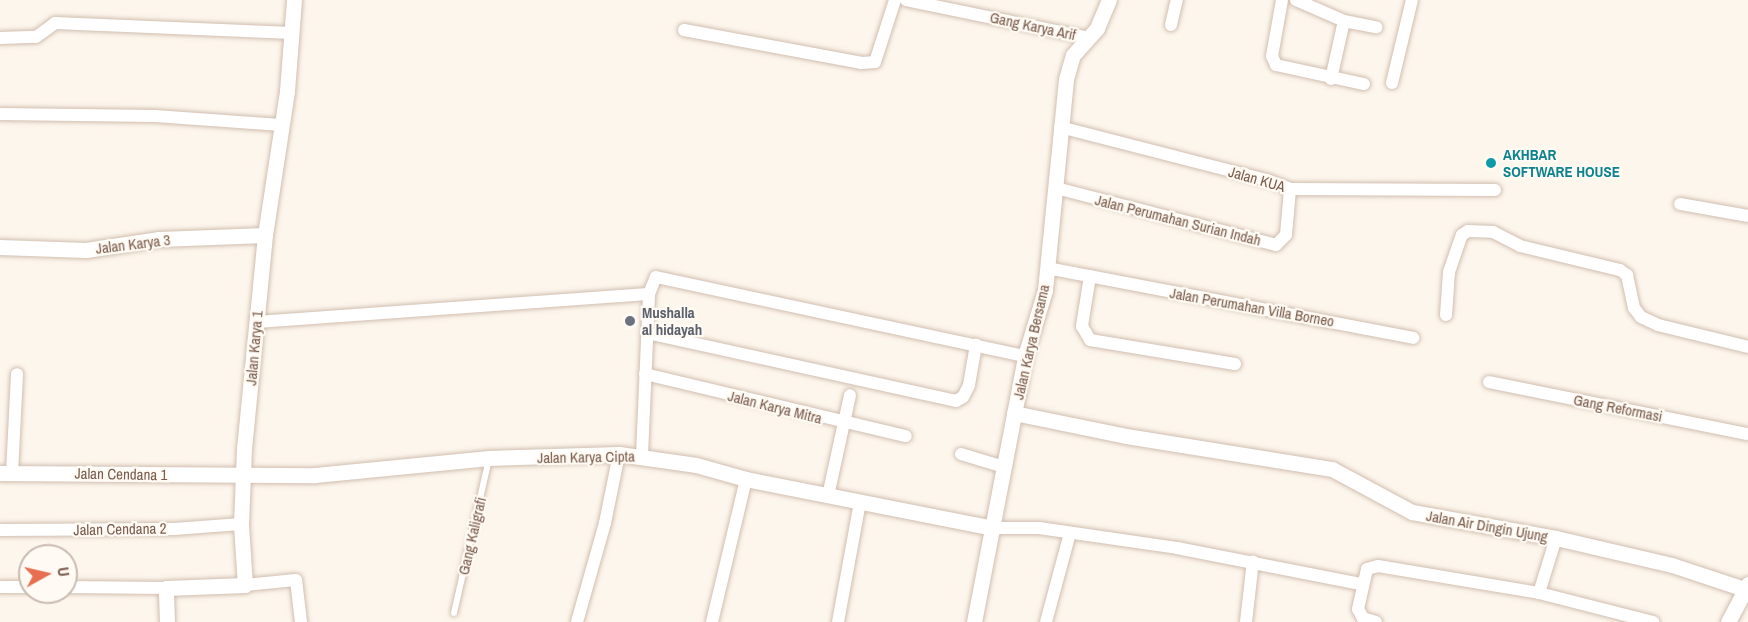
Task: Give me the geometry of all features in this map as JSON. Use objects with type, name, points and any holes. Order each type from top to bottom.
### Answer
[{"type":"street","name":"Jalan Karya 1","points":[[245,585],[241,524],[242,475],[256,322],[292,33],[294,0]]},
{"type":"street","points":[[684,30],[862,63],[875,62],[881,52],[895,0]]},
{"type":"street","name":"Gang Karya Arif","points":[[906,0],[1089,38]]},
{"type":"street","name":"Jalan Karya Bersama","points":[[974,622],[994,528],[1025,356],[1045,290],[1060,127],[1068,71],[1073,56],[1089,38],[1109,0]]},
{"type":"street","points":[[1171,25],[1177,0]]},
{"type":"street","points":[[1282,0],[1273,62],[1288,70],[1364,84]]},
{"type":"street","points":[[1296,0],[1344,21],[1376,27]]},
{"type":"street","points":[[1392,83],[1412,0]]},
{"type":"street","points":[[1330,79],[1344,21]]},
{"type":"street","points":[[0,38],[36,37],[55,23],[292,33]]},
{"type":"street","points":[[0,114],[144,116],[281,124]]},
{"type":"street","name":"Jalan KUA","points":[[1060,127],[1290,189],[1495,190]]},
{"type":"street","name":"Jalan Perumahan Surian Indah","points":[[1056,188],[1276,245],[1286,236],[1290,189]]},
{"type":"street","points":[[1680,204],[1748,216]]},
{"type":"street","points":[[1446,315],[1449,272],[1457,244],[1468,231],[1494,232],[1520,246],[1620,270],[1628,279],[1634,308],[1641,317],[1658,325],[1748,347]]},
{"type":"street","name":"Jalan Karya 3","points":[[0,247],[86,250],[159,239],[266,235]]},
{"type":"street","name":"Jalan Perumahan Villa Borneo","points":[[1047,268],[1413,338]]},
{"type":"street","points":[[1090,276],[1082,326],[1089,340],[1235,364]]},
{"type":"street","points":[[642,455],[649,294],[651,282],[662,277],[1025,356]]},
{"type":"street","points":[[256,322],[649,294]]},
{"type":"street","points":[[647,333],[956,401],[963,397],[969,385],[976,345]]},
{"type":"street","points":[[6,473],[17,374]]},
{"type":"street","name":"Jalan Karya Mitra","points":[[645,374],[843,424],[906,436]]},
{"type":"street","name":"Gang Reformasi","points":[[1488,382],[1748,434]]},
{"type":"street","points":[[828,496],[850,395]]},
{"type":"street","name":"Jalan Air Dingin Ujung","points":[[1014,413],[1126,436],[1332,469],[1412,512],[1556,538],[1672,565],[1748,587]]},
{"type":"street","points":[[577,622],[605,523],[619,454]]},
{"type":"street","points":[[961,454],[1004,467]]},
{"type":"street","name":"Jalan Karya Cipta","points":[[242,475],[315,475],[489,458],[642,455],[746,479],[994,528]]},
{"type":"street","name":"Jalan Cendana 1","points":[[6,473],[242,475]]},
{"type":"street","points":[[712,622],[746,479]]},
{"type":"street","points":[[838,622],[860,502]]},
{"type":"street","name":"Jalan Cendana 2","points":[[0,530],[174,529],[241,524]]},
{"type":"street","points":[[994,528],[1039,528],[1253,561],[1361,584]]},
{"type":"street","points":[[1046,622],[1070,533]]},
{"type":"street","points":[[1539,593],[1556,538]]},
{"type":"street","points":[[1246,622],[1253,561]]},
{"type":"street","points":[[1376,622],[1363,618],[1358,609],[1361,584],[1367,569],[1378,566],[1539,593],[1642,621]]},
{"type":"street","points":[[78,587],[166,588],[245,585],[296,580],[301,622]]},
{"type":"street","points":[[0,587],[18,587]]},
{"type":"street","points":[[1728,622],[1748,587]]},
{"type":"street","points":[[166,588],[167,622]]},
{"type":"lane","name":"Gang Kaligrafi","points":[[454,613],[489,458]]},
{"type":"place","name":"AKHBAR SOFTWARE HOUSE","points":[[1491,163]]},
{"type":"place","name":"Mushalla al hidayah","points":[[630,321]]}]
